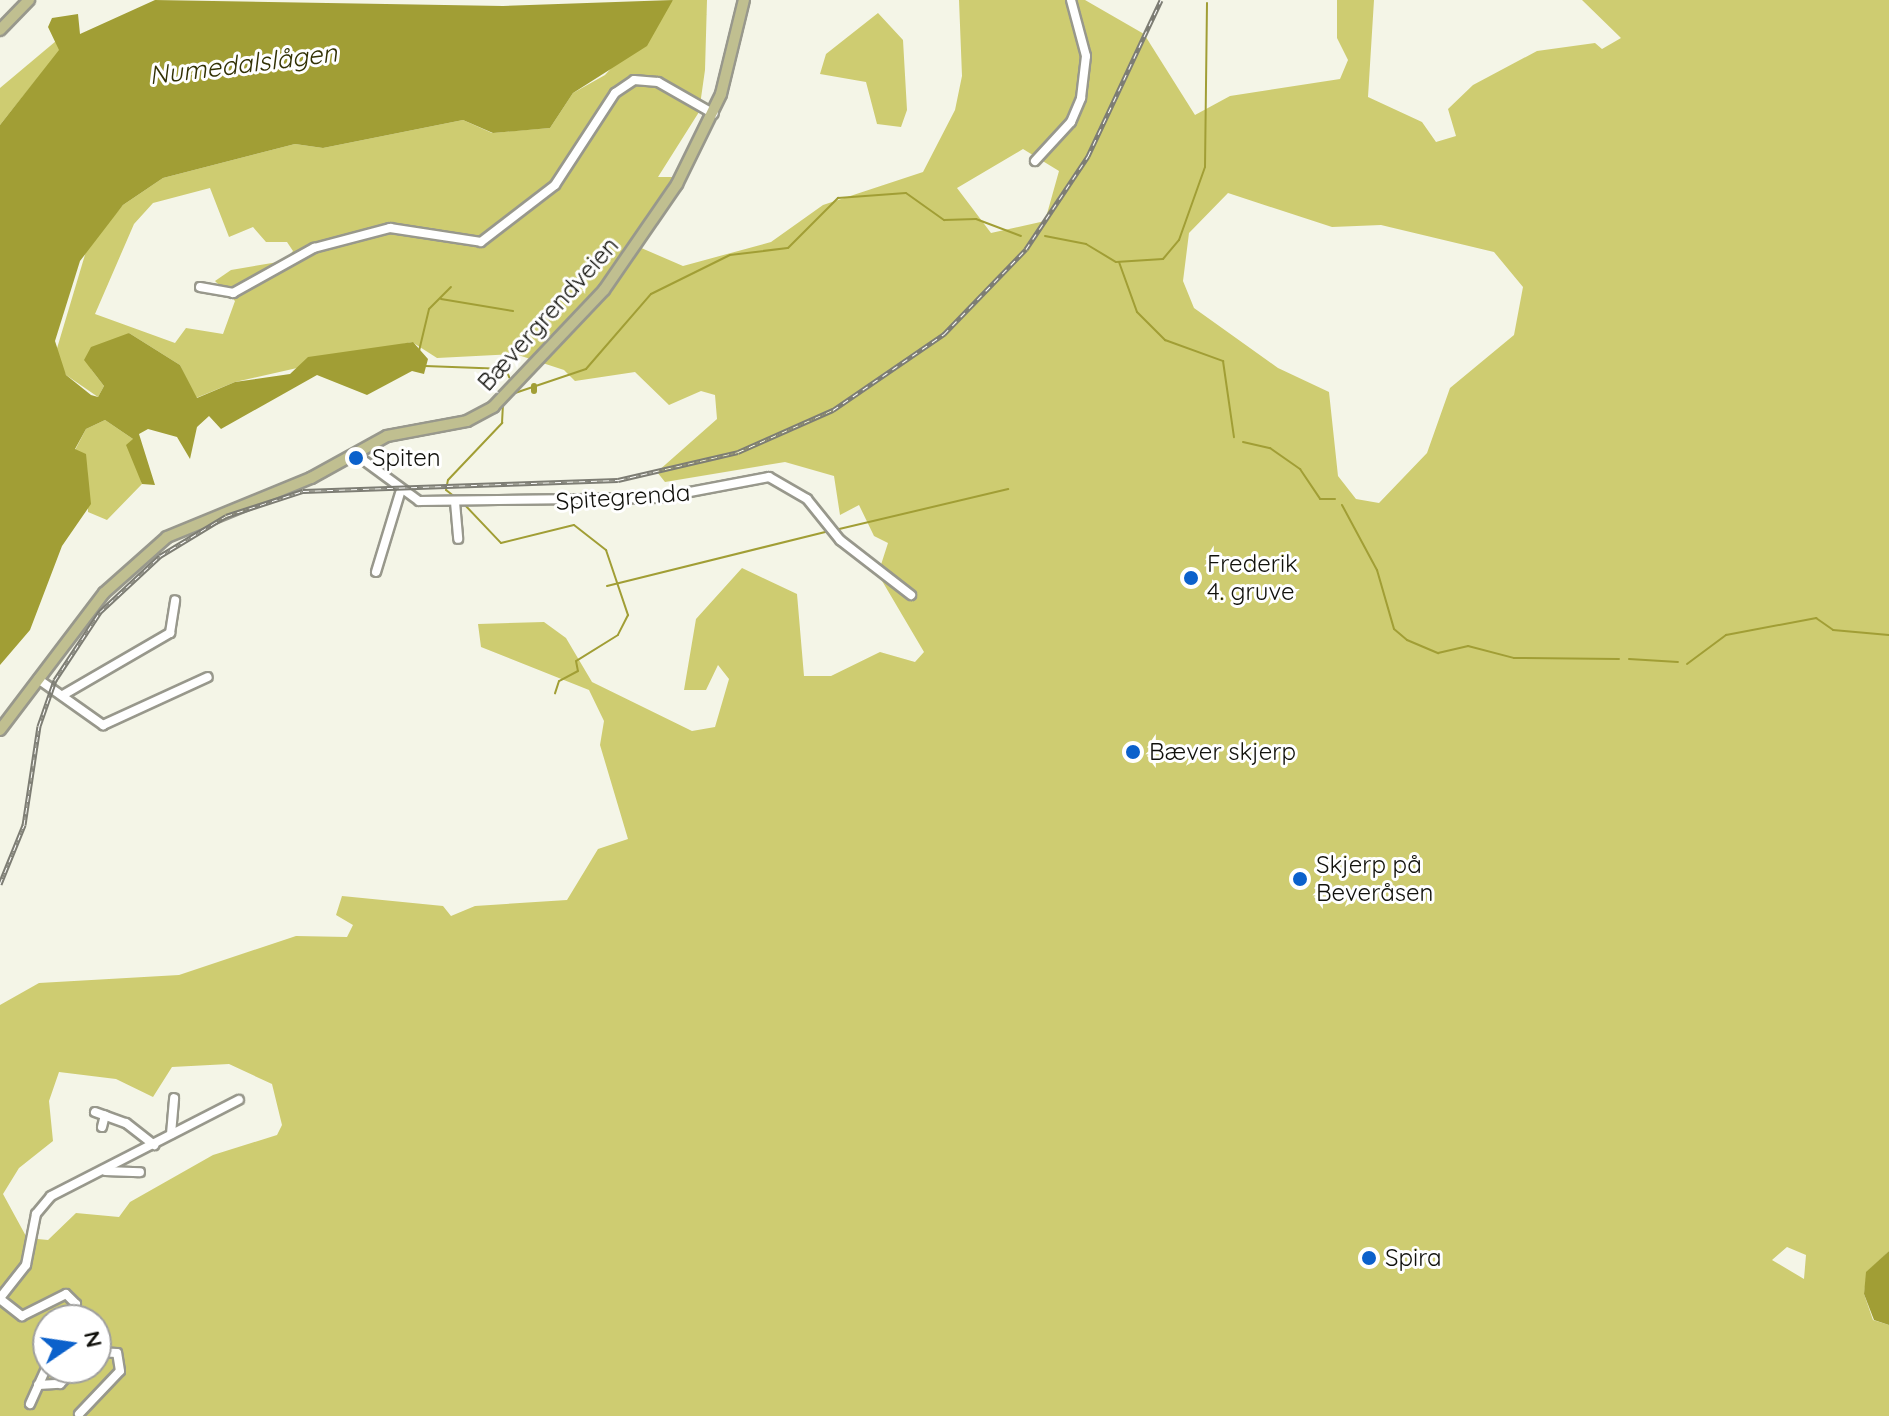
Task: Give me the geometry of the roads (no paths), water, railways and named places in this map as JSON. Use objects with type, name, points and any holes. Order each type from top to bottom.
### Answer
[{"type":"main road","points":[[0,30],[29,0]]},
{"type":"main road","name":"Bævergrendveien","points":[[0,730],[104,593],[167,537],[405,430],[467,421],[493,407],[614,277],[714,114],[744,0]]},
{"type":"street","points":[[1035,161],[1071,122],[1081,98],[1086,56],[1071,0]]},
{"type":"street","points":[[200,287],[233,293],[314,248],[390,228],[481,242],[555,185],[615,93],[634,80],[658,82],[714,114]]},
{"type":"street","points":[[355,454],[387,473],[400,493],[376,572]]},
{"type":"street","name":"Spitegrenda","points":[[400,493],[455,502],[658,498],[769,477],[807,499],[840,540],[911,595]]},
{"type":"street","points":[[455,502],[458,539]]},
{"type":"street","points":[[63,695],[170,633],[175,600]]},
{"type":"street","points":[[38,679],[106,725],[208,677]]},
{"type":"street","points":[[171,1134],[174,1098]]},
{"type":"street","points":[[32,1311],[22,1316],[0,1298],[26,1265],[43,1204],[239,1100]]},
{"type":"street","points":[[95,1112],[154,1145]]},
{"type":"street","points":[[102,1127],[105,1115]]},
{"type":"street","points":[[105,1170],[140,1172]]},
{"type":"street","points":[[46,1304],[66,1294],[76,1304]]},
{"type":"street","points":[[112,1353],[117,1353],[120,1371],[112,1379]]},
{"type":"street","points":[[30,1404],[38,1385],[60,1384]]},
{"type":"street","points":[[79,1414],[108,1384]]},
{"type":"water","name":"Numedalslågen","points":[[155,0],[503,6],[673,0],[647,46],[573,93],[550,128],[493,133],[463,120],[323,148],[295,144],[163,178],[123,205],[80,261],[55,341],[66,375],[91,395],[98,397],[104,386],[84,360],[91,347],[129,333],[180,365],[197,398],[235,382],[290,374],[308,357],[413,342],[428,359],[424,374],[412,371],[367,395],[317,375],[221,429],[209,416],[197,427],[190,459],[177,437],[148,429],[139,434],[155,485],[142,484],[126,445],[133,439],[105,420],[86,429],[75,449],[86,454],[91,504],[62,546],[30,630],[0,665],[0,125],[59,50],[48,27],[52,18],[78,14],[80,34]]},
{"type":"water","points":[[1889,1251],[1889,1325],[1874,1320],[1864,1294],[1866,1272]]},
{"type":"waterway","points":[[1045,236],[1086,244],[1116,262],[1163,259],[1179,240],[1205,167],[1207,3]]},
{"type":"waterway","points":[[455,497],[446,490],[448,480],[502,423],[503,404],[515,393],[586,369],[651,294],[730,255],[788,248],[838,198],[906,193],[944,220],[976,219],[1021,236]]},
{"type":"waterway","points":[[1119,262],[1137,312],[1165,340],[1223,361],[1234,437]]},
{"type":"waterway","points":[[419,351],[429,309],[451,287]]},
{"type":"waterway","points":[[441,299],[513,311]]},
{"type":"waterway","points":[[425,366],[506,369],[509,377]]},
{"type":"waterway","points":[[534,386],[534,391]]},
{"type":"waterway","points":[[1243,442],[1270,448],[1300,469],[1320,499],[1335,499]]},
{"type":"waterway","points":[[835,530],[1008,489]]},
{"type":"waterway","points":[[463,503],[501,543],[574,525],[606,550],[628,615],[618,635],[576,661],[578,671],[559,681],[555,693]]},
{"type":"waterway","points":[[1342,505],[1377,570],[1394,629],[1407,640],[1438,653],[1468,646],[1514,658],[1619,659]]},
{"type":"waterway","points":[[607,586],[829,531]]},
{"type":"waterway","points":[[1687,664],[1726,635],[1816,618],[1833,630],[1889,635]]},
{"type":"waterway","points":[[1629,659],[1678,662]]},
{"type":"railway","points":[[0,884],[24,825],[39,726],[55,680],[100,612],[160,556],[226,516],[303,491],[618,480],[738,452],[833,410],[944,334],[1026,249],[1088,156],[1161,0]]},
{"type":"place","name":"Spiten","points":[[356,458]]},
{"type":"place","name":"Frederik 4. gruve","points":[[1191,578]]},
{"type":"place","name":"Bæver skjerp","points":[[1133,752]]},
{"type":"place","name":"Skjerp på Beveråsen","points":[[1300,879]]},
{"type":"place","name":"Spira","points":[[1369,1258]]}]
